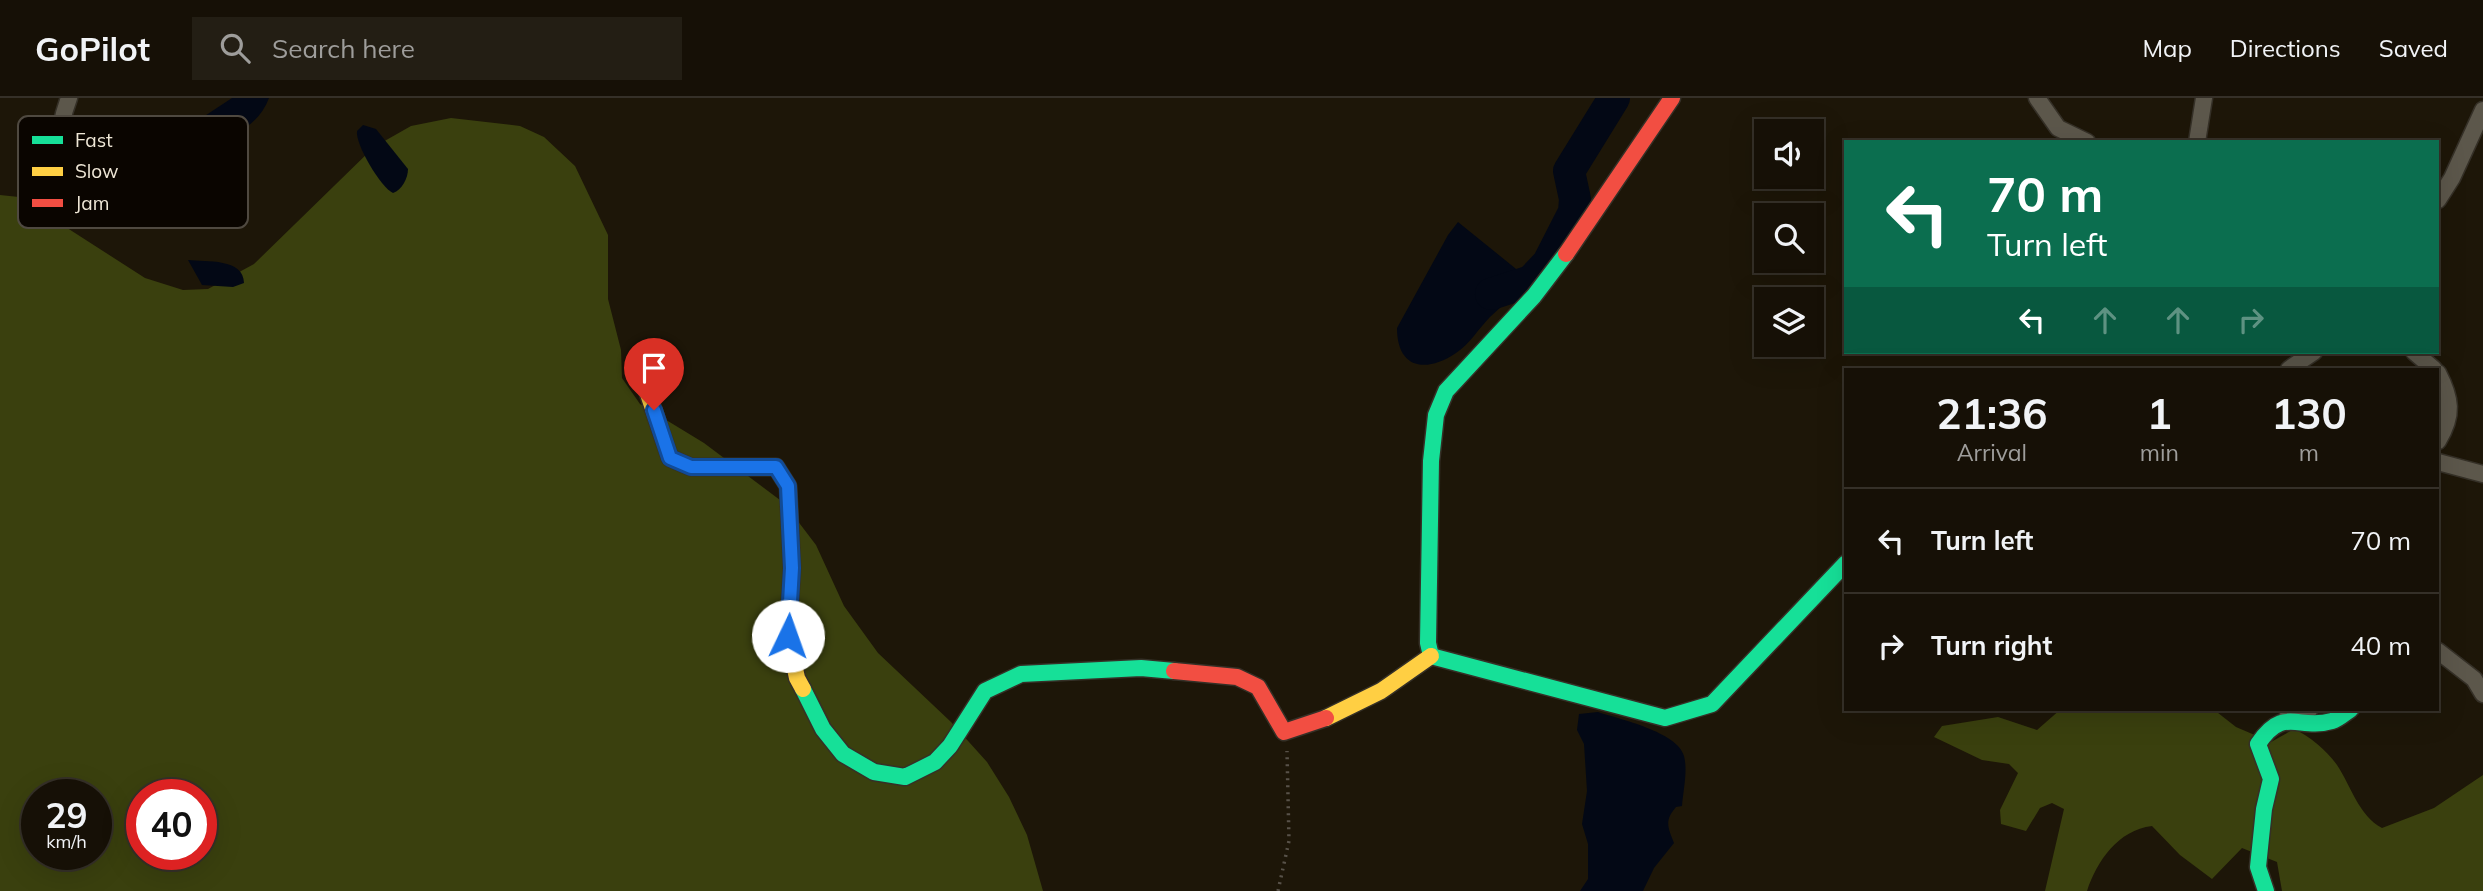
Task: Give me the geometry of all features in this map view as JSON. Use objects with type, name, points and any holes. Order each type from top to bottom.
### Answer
[{"type":"street","points":[[63,116],[69,98]]},
{"type":"street","points":[[1431,656],[1428,643],[1431,475],[1436,415],[1446,391],[1534,296],[1579,236],[1672,98]]},
{"type":"street","points":[[2037,98],[2058,128],[2083,140]]},
{"type":"street","points":[[2197,140],[2204,98]]},
{"type":"street","points":[[2439,198],[2452,177],[2483,110]]},
{"type":"street","points":[[2290,368],[2311,354]]},
{"type":"street","points":[[2416,354],[2433,368]]},
{"type":"street","points":[[637,362],[670,458],[691,467],[776,467],[788,486],[792,568],[788,636],[797,678],[823,729],[843,754],[874,772],[905,776],[935,762],[950,746],[985,691],[1021,674],[1141,668],[1237,677],[1258,687],[1284,732],[1306,727],[1380,690],[1414,671],[1431,656]]},
{"type":"street","points":[[2439,377],[2449,395],[2447,421],[2439,439]]},
{"type":"street","points":[[2439,462],[2483,474]]},
{"type":"street","points":[[1431,656],[1665,718],[1712,704],[1844,565]]},
{"type":"street","points":[[2439,652],[2474,679],[2483,694]]},
{"type":"street","points":[[2266,891],[2258,867],[2264,809],[2271,779],[2258,744],[2266,730],[2305,711]]},
{"type":"street","points":[[2286,719],[2316,724],[2334,721],[2348,711]]},
{"type":"path","points":[[1278,891],[1289,841],[1289,770],[1284,732]]},
{"type":"green space","points":[[451,118],[520,126],[544,137],[575,166],[608,235],[608,299],[621,350],[622,378],[640,404],[704,443],[784,503],[816,545],[844,606],[878,653],[951,722],[987,762],[1009,797],[1027,835],[1043,891],[0,891],[0,195],[18,197],[18,228],[67,228],[145,278],[183,290],[208,289],[254,264],[374,147],[411,126]]},
{"type":"green space","points":[[2059,711],[2216,711],[2236,727],[2271,742],[2294,729],[2328,754],[2361,808],[2382,828],[2434,808],[2483,775],[2483,891],[2282,891],[2277,862],[2242,848],[2212,879],[2180,855],[2152,826],[2129,834],[2110,849],[2087,891],[2045,891],[2064,809],[2052,803],[2040,808],[2026,831],[2001,824],[2000,810],[2018,773],[2009,764],[1982,760],[1934,737],[1942,726],[1998,717],[2037,730]]},
{"type":"shaded area","points":[[232,98],[269,98],[259,116],[248,126],[248,116],[205,116]]},
{"type":"shaded area","points":[[363,125],[376,129],[408,169],[404,183],[393,193],[376,175],[364,155],[357,137],[357,131]]},
{"type":"shaded area","points":[[1458,222],[1531,281],[1490,317],[1461,350],[1434,364],[1415,363],[1407,359],[1402,352],[1397,328],[1448,235]]},
{"type":"shaded area","points":[[188,260],[231,265],[238,269],[244,283],[233,287],[202,285]]},
{"type":"shaded area","points":[[1598,712],[1660,733],[1671,740],[1684,756],[1682,806],[1676,807],[1669,820],[1674,843],[1654,868],[1643,891],[1580,891],[1588,879],[1588,844],[1582,824],[1587,791],[1584,744],[1577,730],[1579,714]]},
{"type":"waterway","points":[[1491,294],[1531,281],[1548,263],[1574,212],[1575,199],[1569,171],[1614,98]]},
{"type":"traffic: fast","points":[[1431,656],[1428,643],[1431,461],[1436,415],[1446,391],[1534,296],[1566,254]]},
{"type":"traffic: fast","points":[[1431,656],[1665,718],[1712,704],[1844,565]]},
{"type":"traffic: fast","points":[[803,689],[823,729],[843,754],[874,772],[905,777],[935,762],[950,746],[985,691],[1021,674],[1141,668],[1174,671]]},
{"type":"traffic: fast","points":[[2266,891],[2258,867],[2264,809],[2271,779],[2258,744],[2267,732],[2284,722],[2332,721],[2348,711]]},
{"type":"traffic: slow","points":[[637,362],[670,458],[691,467],[776,467],[788,486],[792,568],[788,636],[797,678],[803,689]]},
{"type":"traffic: slow","points":[[1326,718],[1381,691],[1431,656]]},
{"type":"traffic: jam","points":[[1566,254],[1672,98]]},
{"type":"traffic: jam","points":[[1174,671],[1237,677],[1258,687],[1284,732],[1326,718]]},
{"type":"route","points":[[654,410],[670,458],[691,467],[776,467],[788,486],[792,568],[788,636]]}]
